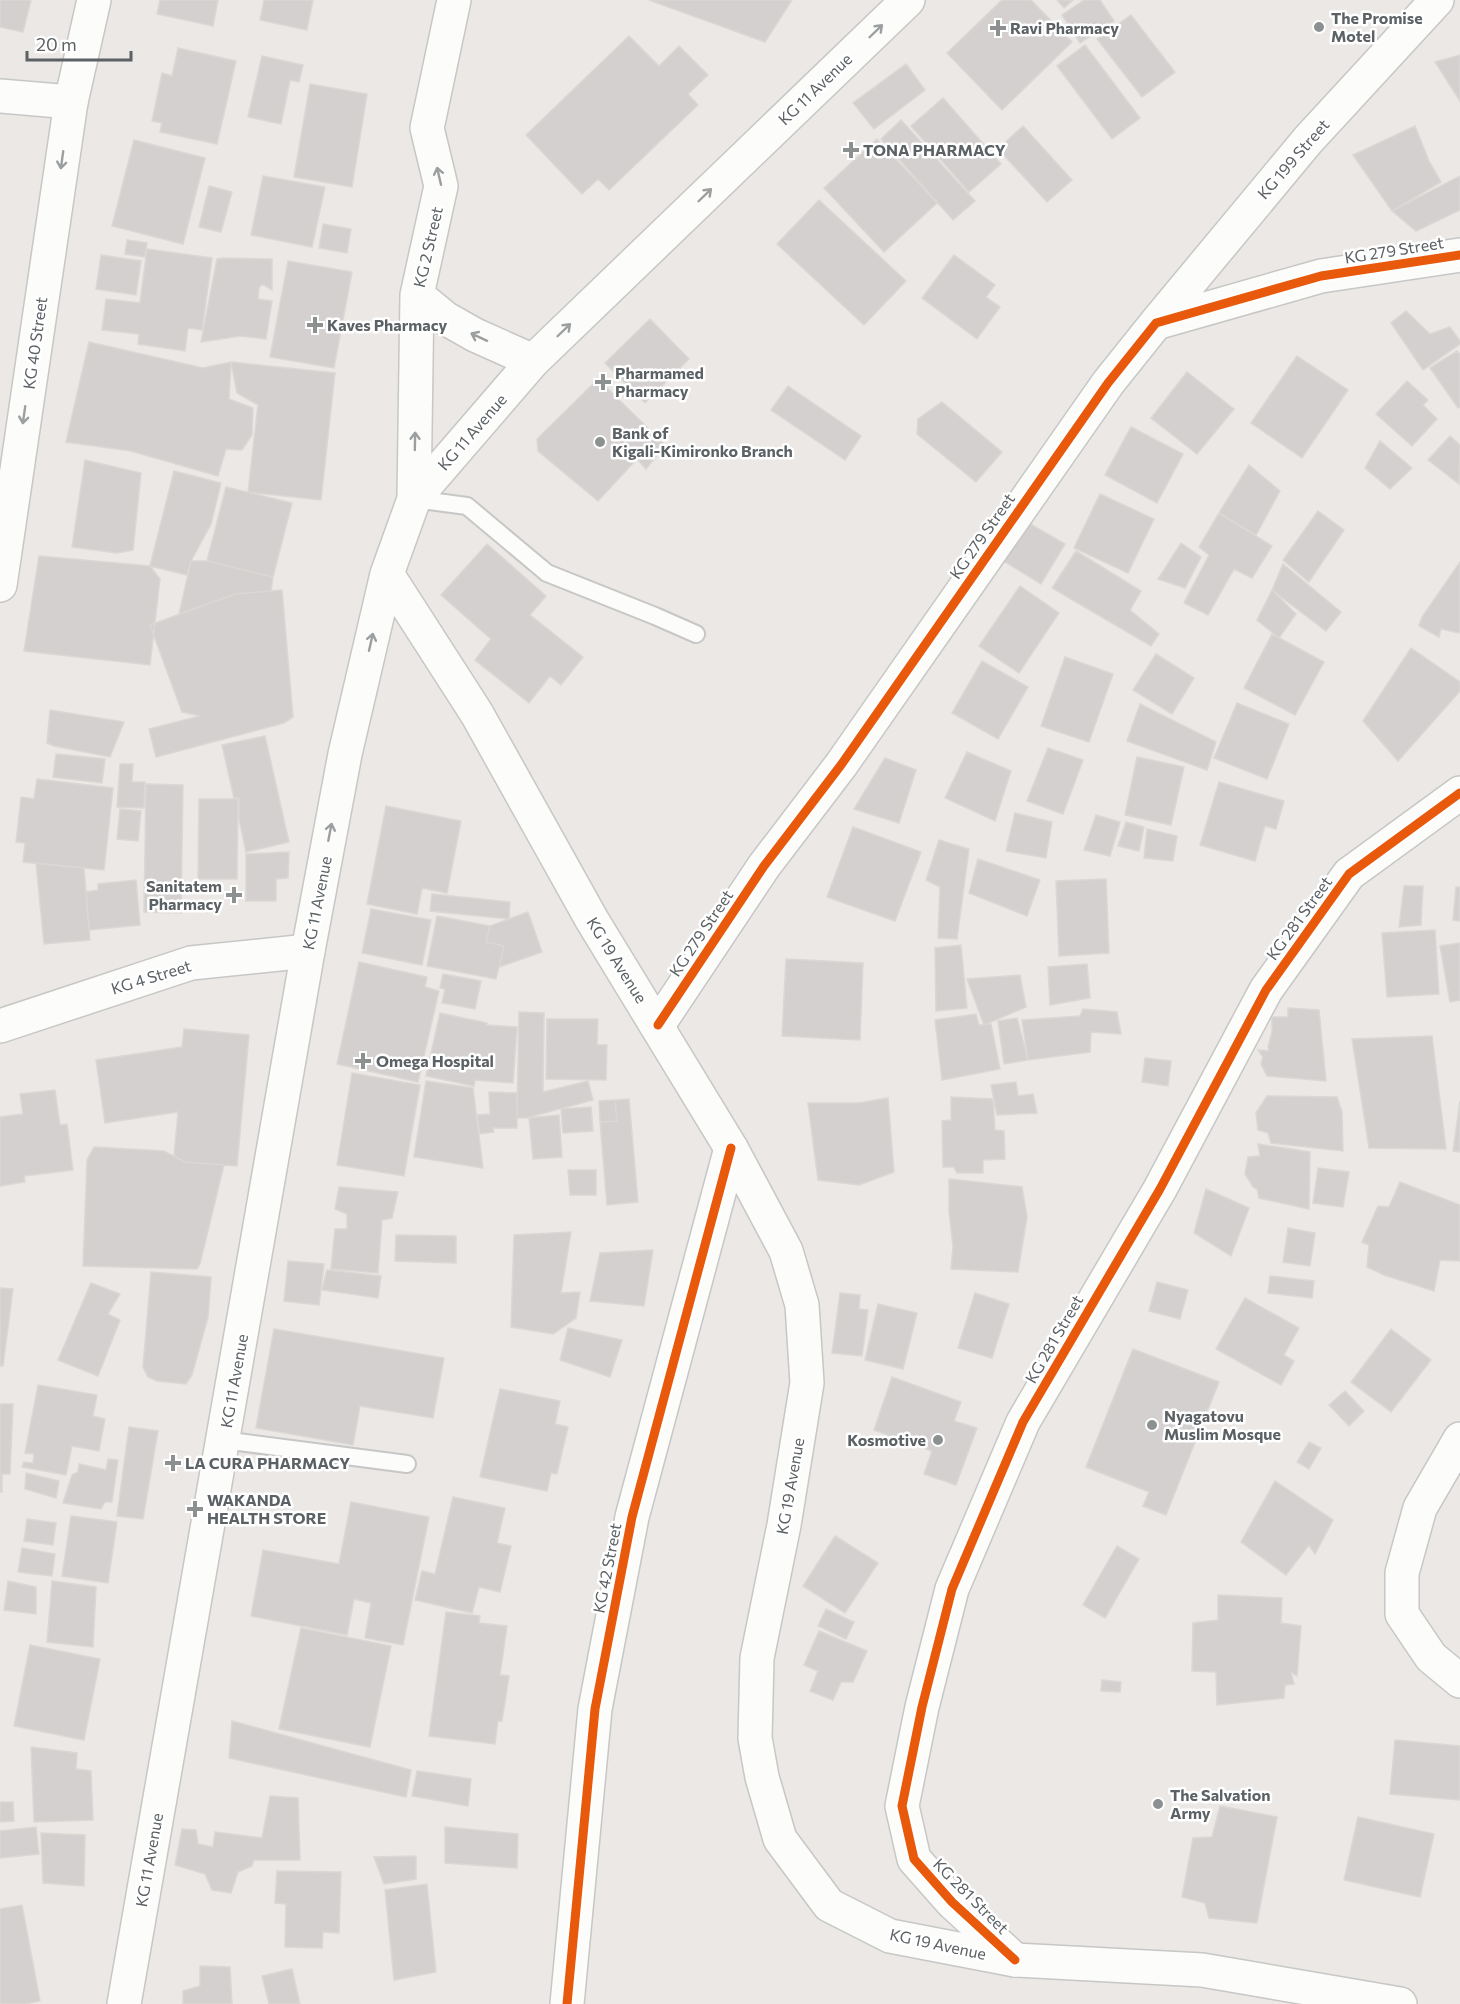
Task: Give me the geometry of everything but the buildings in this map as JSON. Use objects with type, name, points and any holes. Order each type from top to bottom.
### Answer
[{"type":"street","name":"KG 40 Street","points":[[0,585],[71,102],[94,0]]},
{"type":"street","name":"KG 2 Street","points":[[414,499],[417,295],[441,186],[428,128],[454,0]]},
{"type":"street","name":"KG 11 Avenue","points":[[124,2004],[308,951],[345,754],[387,574],[414,499],[533,360],[908,0]]},
{"type":"street","name":"KG 199 Street","points":[[1156,323],[1308,140],[1437,0]]},
{"type":"street","points":[[0,96],[71,102]]},
{"type":"street","name":"KG 279 Street","points":[[658,1025],[764,866],[841,765],[1108,383],[1156,323],[1321,276],[1460,255]]},
{"type":"street","points":[[417,295],[445,318],[475,335],[533,360]]},
{"type":"street","name":"KG 19 Avenue","points":[[387,574],[477,714],[592,920],[731,1148],[786,1251],[802,1305],[807,1383],[784,1525],[757,1658],[755,1738],[762,1777],[780,1839],[829,1905],[891,1936],[1015,1960],[1202,1970],[1400,2004]]},
{"type":"street","name":"KG 281 Street","points":[[1015,1960],[952,1902],[914,1858],[902,1806],[922,1707],[952,1589],[1023,1422],[1160,1189],[1266,990],[1349,874],[1460,793]]},
{"type":"street","name":"KG 4 Street","points":[[0,1026],[191,963],[308,951]]},
{"type":"street","name":"KG 42 Street","points":[[569,2002],[595,1709],[632,1517],[731,1148]]},
{"type":"street","points":[[1460,1439],[1420,1508],[1402,1573],[1402,1614],[1431,1657],[1460,1681]]},
{"type":"lane","points":[[414,499],[467,506],[547,573],[696,634]]},
{"type":"lane","points":[[224,1440],[407,1464]]},
{"type":"cycle path","points":[[658,1025],[764,866],[841,765],[1108,383],[1156,323],[1321,276],[1460,255]]},
{"type":"cycle path","points":[[1015,1960],[952,1902],[914,1859],[902,1806],[922,1707],[952,1589],[1023,1422],[1160,1189],[1266,990],[1349,874],[1460,793]]},
{"type":"cycle path","points":[[567,2004],[595,1709],[632,1517],[731,1148]]},
{"type":"place","name":"The Promise Motel","points":[[1319,27]]},
{"type":"place","name":"Ravi Pharmacy","points":[[998,28]]},
{"type":"place","name":"TONA PHARMACY","points":[[851,150]]},
{"type":"place","name":"Kaves Pharmacy","points":[[315,325]]},
{"type":"place","name":"Pharmamed Pharmacy","points":[[603,382]]},
{"type":"place","name":"Bank of Kigali-Kimironko Branch","points":[[600,442]]},
{"type":"place","name":"Sanitatem Pharmacy","points":[[234,895]]},
{"type":"place","name":"Omega Hospital","points":[[363,1061]]},
{"type":"place","name":"Nyagatovu Muslim Mosque","points":[[1152,1425]]},
{"type":"place","name":"Kosmotive","points":[[938,1440]]},
{"type":"place","name":"LA CURA PHARMACY","points":[[173,1463]]},
{"type":"place","name":"WAKANDA HEALTH STORE","points":[[195,1509]]},
{"type":"place","name":"The Salvation Army","points":[[1158,1804]]}]
